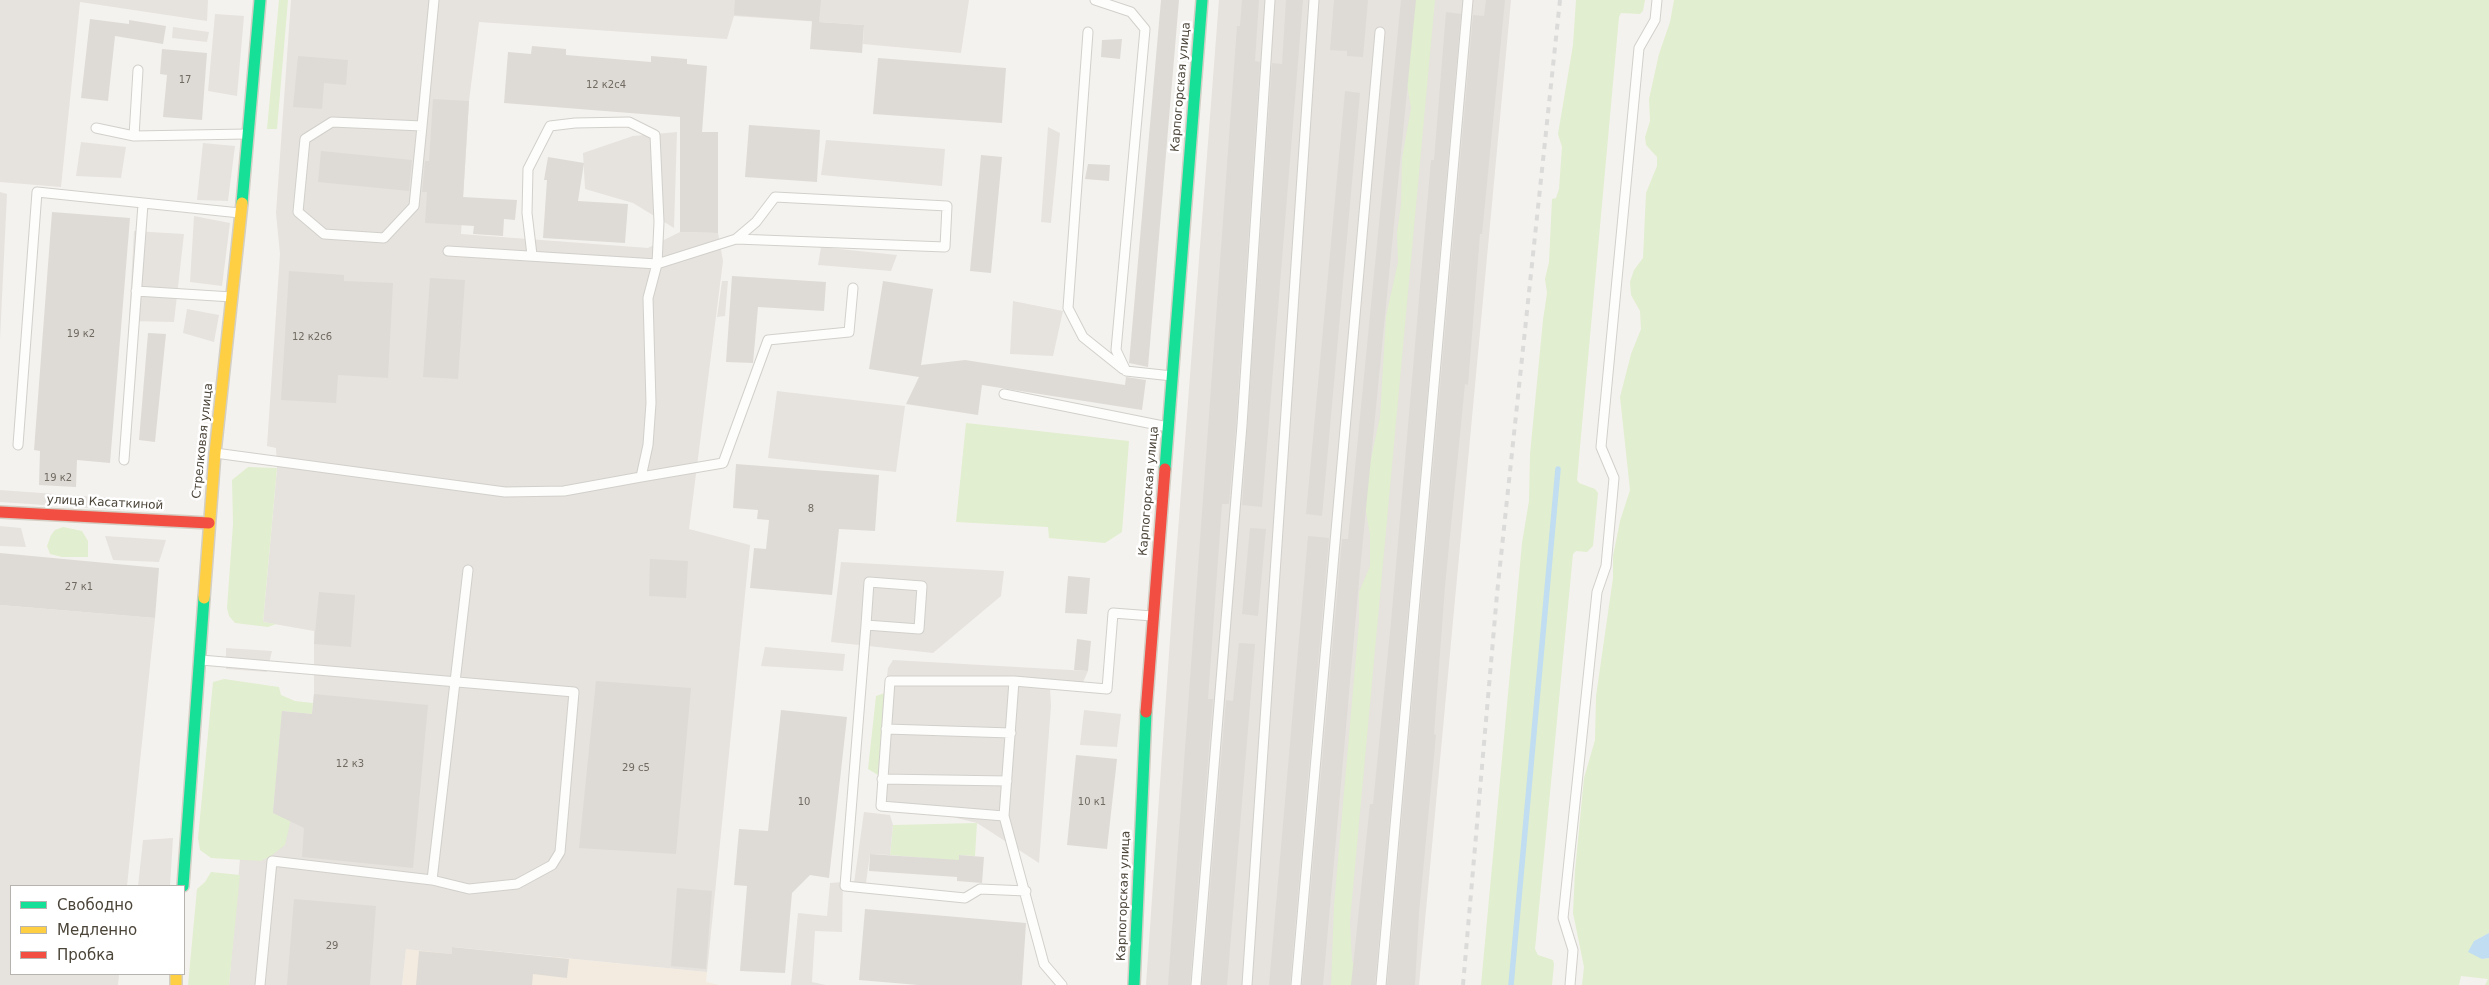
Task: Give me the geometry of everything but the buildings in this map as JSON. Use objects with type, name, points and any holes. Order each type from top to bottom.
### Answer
[{"type":"street","name":"Стрелковая улица","points":[[183,885],[198,660],[215,452],[233,297],[260,0]]},
{"type":"street","name":"Карпогорская улица","points":[[1134,985],[1146,709],[1202,0]]},
{"type":"street","name":"улица Касаткиной","points":[[0,512],[209,523]]},
{"type":"lane","points":[[422,126],[332,122],[305,139],[298,212],[324,234],[384,238],[414,206],[422,126],[434,0]]},
{"type":"lane","points":[[1095,0],[1131,12],[1144,29],[1116,350],[1126,371]]},
{"type":"lane","points":[[1196,985],[1242,425],[1270,0]]},
{"type":"lane","points":[[1247,985],[1314,0]]},
{"type":"lane","points":[[1382,985],[1468,0]]},
{"type":"lane","points":[[1570,985],[1572,950],[1563,918],[1597,592],[1606,566],[1614,478],[1601,447],[1639,48],[1655,20],[1658,0]]},
{"type":"lane","points":[[1088,32],[1068,308],[1082,337],[1126,371],[1172,376]]},
{"type":"lane","points":[[1296,985],[1380,32]]},
{"type":"lane","points":[[134,136],[138,70]]},
{"type":"lane","points":[[532,255],[527,213],[528,169],[550,126],[575,123],[629,122],[655,135],[659,222],[657,264],[648,298],[651,403],[648,445],[641,477]]},
{"type":"lane","points":[[96,128],[134,136],[248,134]]},
{"type":"lane","points":[[18,445],[37,192],[240,213]]},
{"type":"lane","points":[[448,251],[657,264],[736,239],[945,247],[947,206],[775,197],[756,222],[736,239]]},
{"type":"lane","points":[[124,460],[143,204]]},
{"type":"lane","points":[[215,452],[505,492],[564,491],[723,463],[768,340],[849,332],[854,288]]},
{"type":"lane","points":[[136,291],[233,297]]},
{"type":"lane","points":[[1004,394],[1168,428]]},
{"type":"lane","points":[[432,880],[468,570]]},
{"type":"lane","points":[[866,625],[919,629],[922,586],[869,582],[845,886],[965,898],[980,889],[1026,891]]},
{"type":"lane","points":[[1004,816],[881,806],[890,681],[1014,682],[1108,689],[1114,613],[1153,616]]},
{"type":"lane","points":[[198,660],[574,692],[560,852],[552,865],[517,884],[469,889],[432,880],[272,861],[260,985]]},
{"type":"lane","points":[[1014,682],[1004,816],[1026,891],[1037,942],[1044,964],[1062,985]]},
{"type":"lane","points":[[886,729],[1011,733]]},
{"type":"lane","points":[[882,779],[1007,780]]},
{"type":"shaded area","points":[[0,0],[208,0],[207,21],[80,2],[61,187],[0,182]]},
{"type":"shaded area","points":[[107,0],[203,0],[203,14]]},
{"type":"shaded area","points":[[291,0],[969,0],[961,53],[863,44],[864,25],[734,16],[727,39],[479,22],[469,101],[461,234],[648,248],[680,232],[718,233],[723,261],[689,529],[750,545],[707,972],[453,947],[452,954],[406,949],[402,985],[229,985],[243,824],[282,711],[312,714],[314,694],[314,631],[263,622],[277,468],[276,448],[267,446],[280,254],[276,213]]},
{"type":"shaded area","points":[[538,0],[646,0],[646,10]]},
{"type":"shaded area","points":[[1219,0],[1511,0],[1419,985],[1146,985],[1173,596]]},
{"type":"shaded area","points":[[353,2],[420,11],[413,55],[352,50]]},
{"type":"shaded area","points":[[215,14],[244,16],[237,96],[208,91]]},
{"type":"shaded area","points":[[173,27],[209,32],[207,42],[172,38]]},
{"type":"shaded area","points":[[1048,127],[1060,133],[1051,223],[1041,222]]},
{"type":"shaded area","points":[[677,132],[674,228],[633,203],[585,189],[583,153],[633,136]]},
{"type":"shaded area","points":[[826,140],[945,149],[942,186],[821,175]]},
{"type":"shaded area","points":[[81,142],[126,147],[121,178],[76,176]]},
{"type":"shaded area","points":[[203,143],[235,146],[228,201],[197,200]]},
{"type":"shaded area","points":[[291,187],[403,206],[395,256],[289,249]]},
{"type":"shaded area","points":[[0,192],[7,194],[0,339]]},
{"type":"shaded area","points":[[194,216],[230,223],[222,286],[190,282]]},
{"type":"shaded area","points":[[134,231],[184,234],[174,322],[129,321]]},
{"type":"shaded area","points":[[821,247],[897,255],[891,271],[818,265]]},
{"type":"shaded area","points":[[722,281],[728,281],[725,316],[717,317]]},
{"type":"shaded area","points":[[1013,301],[1063,311],[1053,356],[1010,354]]},
{"type":"shaded area","points":[[187,309],[219,315],[214,342],[183,333]]},
{"type":"shaded area","points":[[777,391],[905,406],[896,472],[768,458]]},
{"type":"shaded area","points":[[0,490],[124,499],[120,510],[0,502]]},
{"type":"shaded area","points":[[299,490],[580,527],[625,578],[615,612],[571,605],[567,626],[482,626],[457,843],[434,696],[364,688],[361,586],[292,552]]},
{"type":"shaded area","points":[[0,526],[21,528],[26,547],[0,546]]},
{"type":"shaded area","points":[[105,536],[166,540],[159,562],[113,560]]},
{"type":"shaded area","points":[[841,562],[1004,571],[1001,596],[933,653],[831,642]]},
{"type":"shaded area","points":[[0,605],[155,618],[127,885],[10,885],[10,975],[119,975],[118,985],[0,985]]},
{"type":"shaded area","points":[[765,647],[845,654],[843,671],[761,666]]},
{"type":"shaded area","points":[[226,648],[272,651],[267,672],[226,669]]},
{"type":"shaded area","points":[[893,660],[1088,671],[1081,687],[1050,687],[1051,706],[1039,863],[977,823],[880,799],[878,775],[885,693],[888,668]]},
{"type":"shaded area","points":[[1084,710],[1121,714],[1117,747],[1080,745]]},
{"type":"shaded area","points":[[81,758],[103,770],[93,866],[73,867]]},
{"type":"shaded area","points":[[864,812],[890,815],[893,825],[890,855],[870,854],[866,883],[854,883]]},
{"type":"shaded area","points":[[173,838],[170,885],[138,885],[143,840]]},
{"type":"shaded area","points":[[843,882],[842,932],[815,931],[812,982],[826,985],[791,985],[798,913],[827,916],[830,883]]},
{"type":"shaded area","points":[[531,916],[662,927],[659,959],[530,946]]},
{"type":"shaded area","points":[[452,947],[707,972],[706,982],[720,985],[402,985],[406,949]]},
{"type":"shaded area","points":[[10,952],[10,975],[60,975],[60,985],[0,985],[0,953]]},
{"type":"green space","points":[[279,0],[288,0],[277,129],[267,129]]},
{"type":"green space","points":[[1410,0],[1435,0],[1350,921],[1352,960],[1362,985],[1331,985],[1334,905],[1359,622],[1359,592],[1370,566],[1370,535],[1365,506],[1367,477],[1380,417],[1386,316],[1398,262],[1397,233],[1401,204],[1402,158],[1411,108],[1406,79]]},
{"type":"green space","points":[[1576,0],[1645,0],[1643,11],[1640,14],[1621,13],[1619,17],[1577,480],[1579,483],[1595,489],[1598,493],[1593,546],[1587,552],[1576,551],[1573,554],[1535,949],[1538,955],[1553,960],[1552,985],[1481,985],[1522,543],[1529,501],[1530,454],[1547,293],[1545,279],[1549,262],[1552,199],[1556,198],[1559,189],[1562,147],[1558,134],[1573,45]]},
{"type":"green space","points":[[1674,0],[2489,0],[2489,933],[2474,941],[2482,959],[2489,958],[2489,985],[2485,985],[2488,979],[2461,976],[2459,985],[1582,985],[1584,967],[1573,913],[1575,871],[1584,778],[1595,740],[1596,696],[1613,578],[1613,556],[1620,521],[1630,490],[1620,397],[1631,354],[1641,329],[1640,311],[1631,295],[1630,282],[1634,270],[1643,258],[1646,193],[1657,166],[1657,157],[1646,145],[1645,137],[1650,121],[1649,99],[1659,54],[1670,22]]},
{"type":"green space","points":[[966,423],[1129,441],[1122,532],[1105,543],[1049,538],[1048,527],[956,522]]},
{"type":"green space","points":[[248,467],[277,468],[263,622],[276,624],[268,627],[235,623],[229,616],[227,608],[233,524],[232,480]]},
{"type":"green space","points":[[63,527],[82,531],[88,541],[88,557],[62,557],[50,554],[47,546],[51,535],[55,530]]},
{"type":"green space","points":[[224,679],[279,687],[281,695],[295,701],[313,703],[312,714],[282,711],[273,813],[291,815],[291,819],[285,845],[261,861],[211,858],[200,850],[198,838],[213,682]]},
{"type":"green space","points":[[885,693],[878,775],[868,769],[876,696]]},
{"type":"green space","points":[[977,823],[975,856],[959,855],[959,861],[890,855],[893,825]]},
{"type":"green space","points":[[211,872],[240,875],[229,985],[188,985],[197,889],[205,882]]},
{"type":"water","points":[[2489,933],[2489,958],[2482,959],[2468,952],[2474,941]]},
{"type":"waterway","points":[[1511,985],[1558,469]]},
{"type":"railway","points":[[1463,985],[1497,594],[1560,0]]},
{"type":"traffic: fast","points":[[242,203],[260,0]]},
{"type":"traffic: fast","points":[[1165,469],[1202,0]]},
{"type":"traffic: fast","points":[[183,885],[204,598]]},
{"type":"traffic: fast","points":[[1134,985],[1146,712]]},
{"type":"traffic: slow","points":[[204,598],[215,453],[242,203]]},
{"type":"traffic: slow","points":[[176,975],[176,985]]},
{"type":"traffic: jam","points":[[1146,712],[1165,469]]},
{"type":"traffic: jam","points":[[0,512],[209,523]]}]
